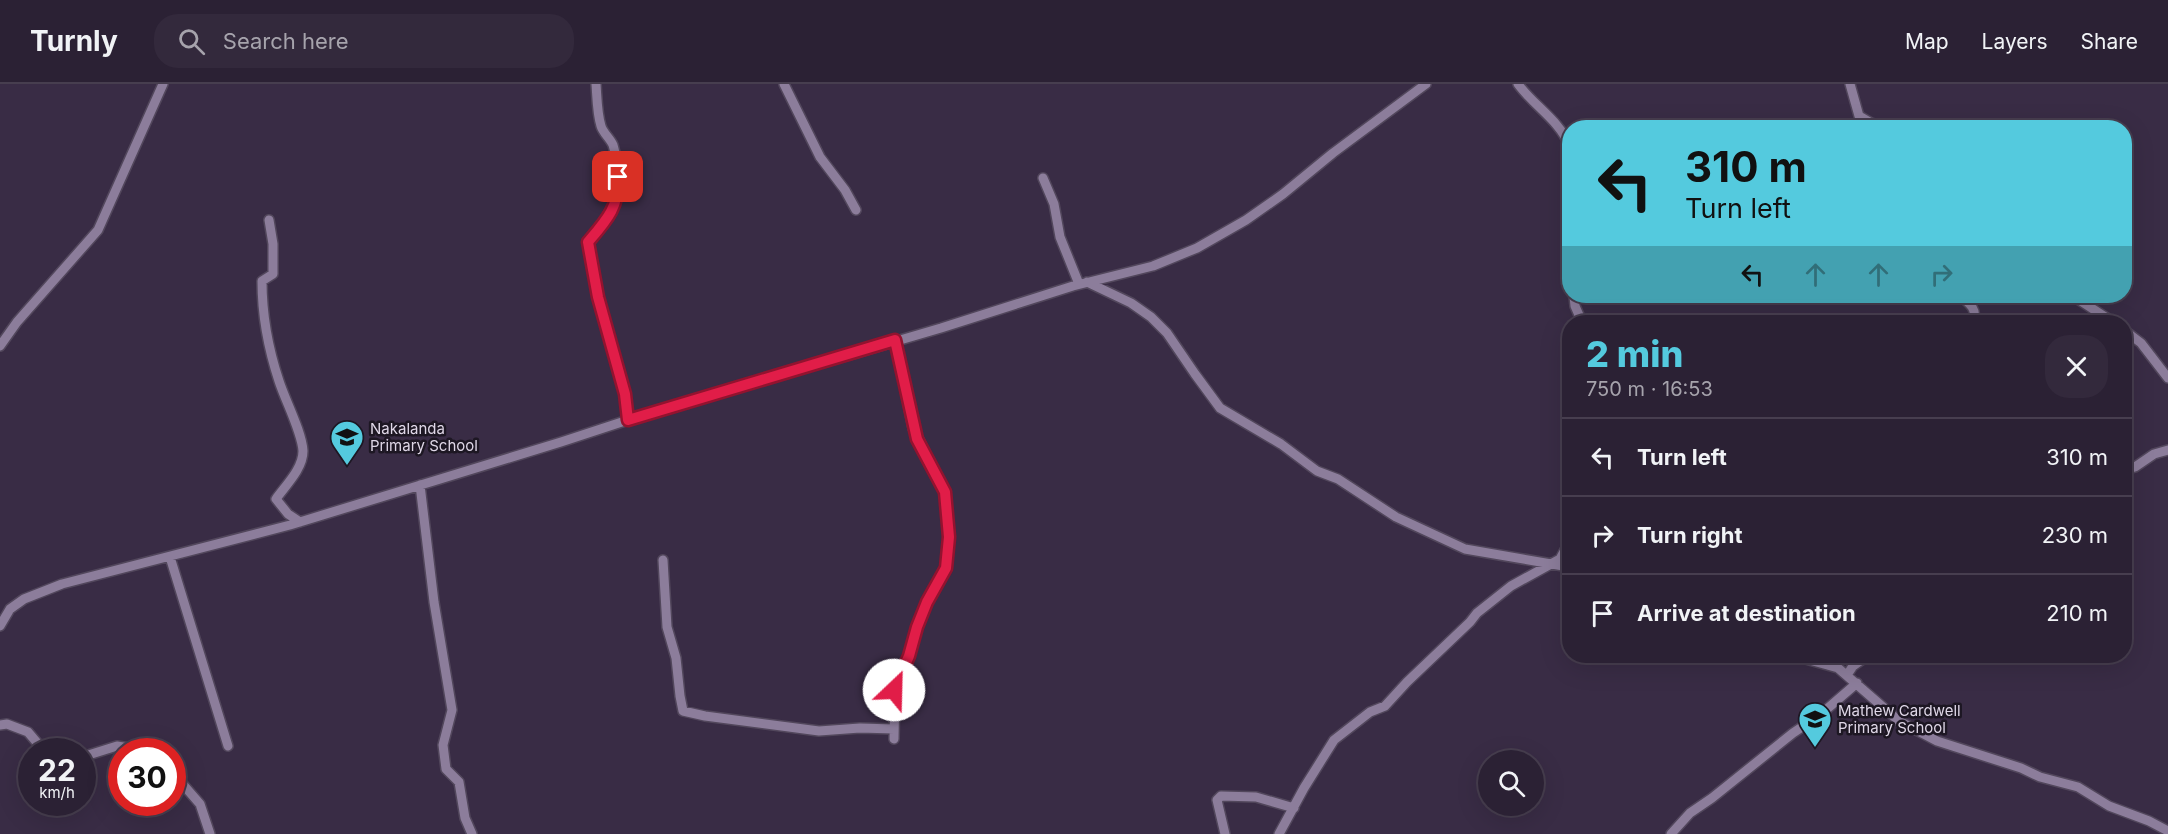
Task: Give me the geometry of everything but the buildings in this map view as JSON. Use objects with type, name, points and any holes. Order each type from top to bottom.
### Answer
[{"type":"street","points":[[0,346],[17,322],[98,230],[163,84]]},
{"type":"street","points":[[596,84],[601,128],[612,142],[617,161],[619,193],[616,203],[588,242],[598,297],[625,394],[628,420]]},
{"type":"street","points":[[784,84],[820,157],[845,190],[856,210]]},
{"type":"street","points":[[0,626],[5,609],[24,598],[62,584],[300,522],[628,420],[950,325],[1083,283],[1153,266],[1197,248],[1230,230],[1283,194],[1333,153],[1426,84]]},
{"type":"street","points":[[1518,84],[1562,132]]},
{"type":"street","points":[[1850,84],[1859,116],[1865,120]]},
{"type":"street","points":[[1043,178],[1053,204],[1060,237],[1083,283],[1131,303],[1151,317],[1167,333],[1220,408],[1281,444],[1317,471],[1338,479],[1396,517],[1465,549],[1562,566]]},
{"type":"street","points":[[269,220],[273,244],[273,274],[262,281],[262,309],[279,380],[303,451],[300,466],[276,499],[288,514],[300,522]]},
{"type":"street","points":[[2084,303],[2102,315]]},
{"type":"street","points":[[2132,336],[2141,343],[2168,378]]},
{"type":"street","points":[[663,560],[667,627],[676,658],[684,711],[705,716],[819,731],[860,729],[894,734],[895,685],[909,656],[927,602],[946,568],[949,537],[945,492],[917,439],[895,340]]},
{"type":"street","points":[[2132,468],[2154,454],[2168,450]]},
{"type":"street","points":[[420,485],[434,602],[452,710],[443,745],[446,769],[459,782],[465,818],[472,834]]},
{"type":"street","points":[[1279,834],[1304,788],[1339,735],[1370,712],[1390,702],[1407,682],[1510,586],[1553,564],[1562,555]]},
{"type":"street","points":[[170,557],[228,746]]},
{"type":"street","points":[[1820,663],[1834,666],[1857,683],[1899,721],[1937,741],[2021,768],[2040,777],[2078,787],[2118,810],[2149,821],[2168,831]]},
{"type":"street","points":[[1847,675],[1857,663]]},
{"type":"street","points":[[1671,834],[1690,813],[1793,733],[1820,715],[1857,683]]},
{"type":"street","points":[[0,724],[7,724],[28,732],[33,738]]},
{"type":"street","points":[[186,788],[200,804],[210,834]]},
{"type":"street","points":[[1225,834],[1217,800],[1221,796],[1256,797],[1294,808]]},
{"type":"place","name":"Nakalanda Primary School","points":[[347,466]]},
{"type":"place","name":"Mathew Cardwell Primary School","points":[[1815,748]]},
{"type":"route","points":[[618,177],[619,193],[616,203],[588,242],[598,297],[625,394],[628,420],[895,340],[917,439],[944,488],[949,537],[946,568],[927,602],[909,656],[894,690]]}]
